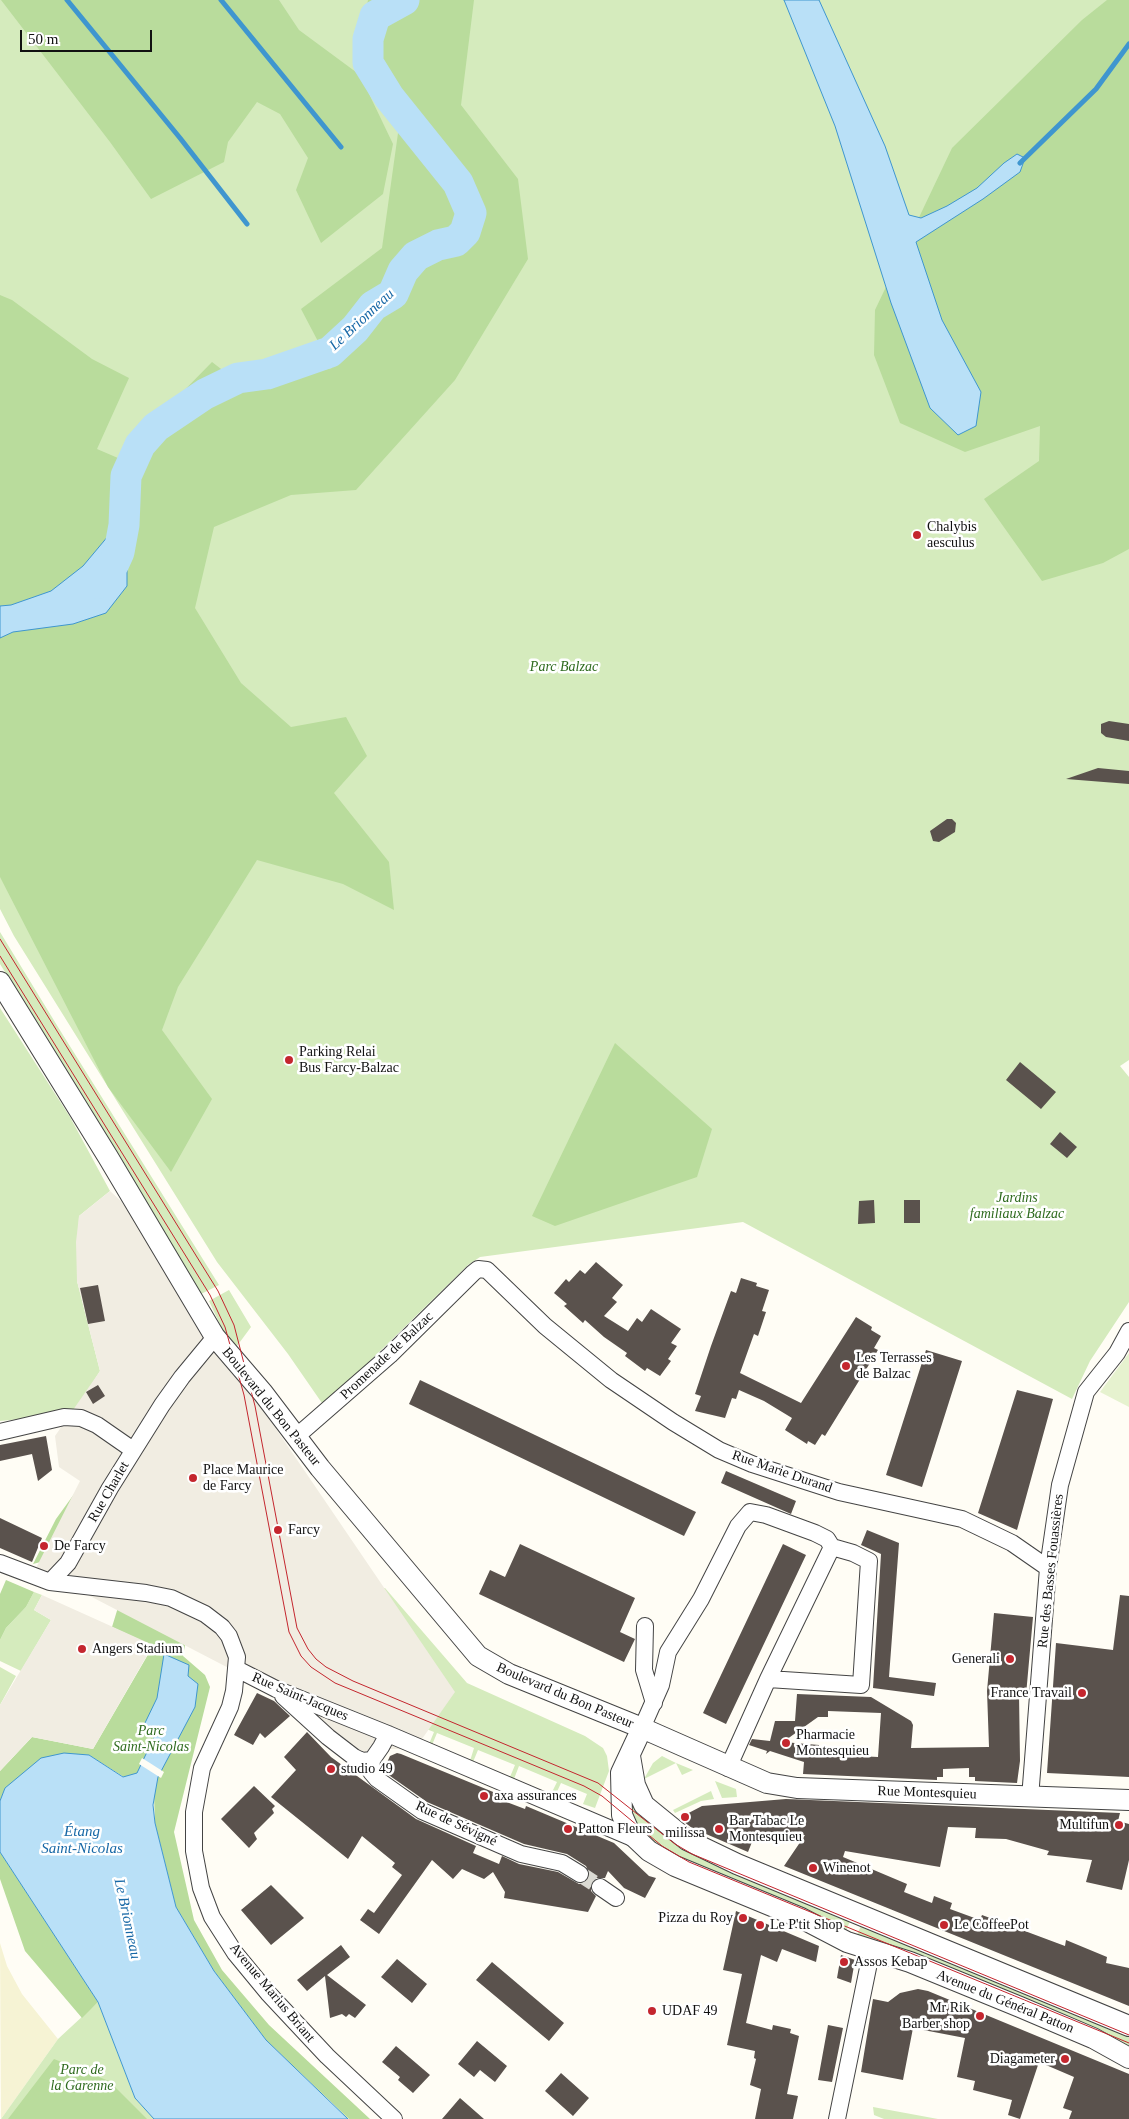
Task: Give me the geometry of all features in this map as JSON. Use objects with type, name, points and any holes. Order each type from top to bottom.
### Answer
[{"type":"street","name":"Boulevard du Bon Pasteur","points":[[0,982],[108,1157],[214,1337],[297,1436],[320,1468],[478,1656],[509,1674],[642,1728]]},
{"type":"street","name":"Rue Marie Durand","points":[[473,1273],[478,1270],[487,1270],[545,1326],[584,1360],[648,1406],[719,1450],[752,1464],[839,1492],[962,1519],[1012,1543],[1048,1568]]},
{"type":"street","name":"Promenade de Balzac","points":[[297,1436],[390,1355],[473,1273]]},
{"type":"street","name":"Rue des Basses Fouassières","points":[[1030,1798],[1048,1568],[1060,1485],[1086,1392],[1117,1353],[1129,1331]]},
{"type":"street","name":"Rue Charlet","points":[[50,1582],[68,1563],[133,1450],[182,1376],[214,1337]]},
{"type":"street","name":"Rue Charlet","points":[[0,1432],[64,1417],[81,1418],[97,1424],[133,1450]]},
{"type":"street","points":[[642,1728],[654,1703],[668,1652],[701,1599],[738,1526],[750,1512],[766,1515],[815,1533],[827,1538],[832,1547],[869,1560],[860,1685],[768,1679]]},
{"type":"street","points":[[728,1768],[768,1679],[832,1547]]},
{"type":"street","name":"Rue Saint-Jacques","points":[[0,1563],[50,1582],[146,1593],[184,1603],[222,1627],[234,1646],[237,1669],[276,1689],[388,1734],[637,1840]]},
{"type":"street","points":[[645,1626],[644,1670],[654,1703]]},
{"type":"street","name":"Avenue Marius Briant","points":[[237,1669],[230,1708],[202,1768],[194,1812],[194,1851],[201,1888],[212,1917],[235,1953],[262,1986],[327,2056],[394,2119]]},
{"type":"street","points":[[276,1689],[328,1737],[362,1761],[372,1760],[382,1747],[388,1734]]},
{"type":"street","name":"Avenue du Général Patton","points":[[642,1728],[621,1773],[622,1815],[637,1840],[662,1860],[773,1904],[847,1942],[910,1962],[1057,2022],[1093,2038],[1129,2058]]},
{"type":"street","name":"Rue Montesquieu","points":[[642,1728],[728,1768],[767,1783],[797,1788],[1030,1798],[1129,1800]]},
{"type":"street","name":"Avenue du Général Patton","points":[[629,1754],[635,1785],[644,1805],[687,1840],[755,1871],[1129,2026]]},
{"type":"street","name":"Rue de Sévigné","points":[[372,1760],[371,1772],[377,1779],[422,1811],[520,1854],[562,1863],[580,1874]]},
{"type":"street","points":[[593,1822],[608,1822],[622,1815]]},
{"type":"street","points":[[600,1887],[616,1898]]},
{"type":"street","points":[[837,2119],[869,1963],[874,1951]]},
{"type":"shaded area","name":"Place Maurice de Farcy","points":[[110,1191],[121,1201],[455,1692],[415,1749],[390,1749],[367,1762],[271,1690],[36,1568],[80,1481],[59,1467],[55,1436],[100,1371],[77,1281],[76,1242],[79,1216]]},
{"type":"shaded area","points":[[42,1595],[153,1645],[93,1749],[32,1737],[0,1771],[0,1705],[51,1620],[34,1610]]},
{"type":"shaded area","points":[[0,1943],[7,1966],[22,1994],[58,2039],[1,2119]]},
{"type":"green space","name":"Parc Balzac","points":[[0,0],[1129,0],[1129,1060],[1120,1066],[1129,1077],[1129,1302],[1090,1361],[1072,1399],[743,1222],[480,1257],[468,1265],[324,1406],[288,1354],[217,1262],[14,936],[0,909]]},
{"type":"green space","points":[[1,0],[279,0],[299,30],[360,75],[393,144],[383,194],[321,243],[296,190],[308,158],[280,114],[257,102],[228,142],[224,162],[151,199],[110,142]]},
{"type":"green space","points":[[368,0],[474,0],[461,105],[518,179],[528,259],[455,380],[356,490],[291,495],[214,527],[195,608],[241,683],[291,727],[346,717],[367,756],[334,793],[389,862],[394,910],[343,884],[257,860],[178,987],[162,1030],[212,1099],[171,1172],[108,1087],[0,877],[0,295],[12,300],[92,359],[129,378],[97,449],[118,458],[212,362],[247,389],[332,368],[301,309],[382,248],[399,126],[358,54]]},
{"type":"green space","points":[[1107,0],[1129,0],[1129,549],[1103,563],[1042,581],[984,499],[1039,461],[1040,426],[965,452],[900,423],[874,355],[875,310],[952,148],[1082,20]]},
{"type":"green space","points":[[0,932],[219,1285],[199,1295],[117,1152],[0,964]]},
{"type":"green space","points":[[0,1008],[70,1117],[110,1191],[79,1216],[77,1281],[100,1371],[73,1414],[0,1421]]},
{"type":"green space","points":[[615,1043],[712,1129],[697,1177],[555,1226],[532,1216]]},
{"type":"green space","points":[[229,1290],[251,1327],[237,1346],[223,1331],[209,1301]]},
{"type":"green space","points":[[1129,1353],[1129,1407],[1100,1392]]},
{"type":"green space","points":[[77,1490],[59,1557],[33,1564],[56,1519]]},
{"type":"green space","name":"Parc Saint-Nicolas","points":[[134,1555],[196,1586],[183,1656],[205,1675],[210,1687],[174,1832],[194,1920],[222,1970],[269,2025],[370,2119],[349,2119],[266,2040],[214,1971],[176,1907],[155,1823],[154,1796],[89,1755],[5,1788],[0,1801],[0,1771],[32,1737],[93,1749],[153,1646],[112,1627]]},
{"type":"green space","points":[[6,1580],[34,1592],[26,1607],[6,1628],[0,1640],[0,1594]]},
{"type":"green space","points":[[385,1588],[467,1683],[585,1736],[603,1748],[607,1756],[609,1771],[595,1808],[583,1804],[587,1794],[561,1783],[555,1796],[551,1794],[557,1782],[519,1766],[514,1779],[510,1777],[515,1765],[478,1750],[473,1762],[470,1761],[474,1748],[437,1733],[432,1745],[429,1744],[434,1732],[396,1717],[322,1590]]},
{"type":"green space","points":[[34,1592],[42,1595],[34,1610],[51,1620],[21,1671],[0,1661],[0,1640],[6,1628],[26,1607]]},
{"type":"green space","points":[[0,1667],[16,1676],[0,1705]]},
{"type":"green space","points":[[662,1756],[676,1763],[644,1779],[653,1763]]},
{"type":"green space","points":[[676,1763],[693,1770],[682,1775]]},
{"type":"green space","points":[[715,1781],[736,1789],[737,1797],[722,1798]]},
{"type":"green space","points":[[711,1791],[714,1799],[701,1801],[675,1813],[673,1810]]},
{"type":"green space","points":[[629,1800],[664,1830],[852,1916],[846,1931],[667,1855],[637,1826],[631,1814]]},
{"type":"green space","points":[[0,1852],[98,2002],[82,2018],[25,1951],[0,1879]]},
{"type":"green space","points":[[863,1921],[1129,2030],[1129,2048],[857,1935]]},
{"type":"green space","name":"Parc de la Garenne","points":[[98,2002],[135,2098],[154,2119],[1,2119],[58,2039]]},
{"type":"green space","points":[[54,2059],[109,2081],[147,2119],[8,2119]]},
{"type":"green space","points":[[873,2107],[938,2119],[884,2119],[874,2115]]},
{"type":"water","points":[[784,0],[819,0],[885,146],[909,215],[921,218],[947,206],[977,188],[1004,163],[1017,154],[1025,158],[1020,172],[983,199],[916,242],[942,320],[981,392],[976,426],[958,435],[930,408],[891,303],[835,126]]},
{"type":"water","points":[[109,535],[117,541],[127,561],[127,586],[106,613],[73,624],[13,632],[0,638],[0,606],[11,605],[51,591],[83,566]]},
{"type":"water","name":"Étang Saint-Nicolas","points":[[164,1654],[189,1665],[188,1676],[198,1684],[195,1707],[158,1777],[153,1805],[155,1823],[176,1907],[214,1971],[266,2040],[348,2119],[154,2119],[135,2098],[98,2002],[0,1852],[0,1801],[5,1788],[41,1758],[64,1753],[89,1755],[123,1777],[137,1773],[157,1731],[144,1725],[157,1698]]},
{"type":"pier","points":[[142,1758],[164,1772],[161,1778],[139,1764]]},
{"type":"building","points":[[1109,721],[1129,724],[1129,741],[1106,737],[1101,733],[1101,724]]},
{"type":"building","points":[[1098,768],[1129,771],[1129,784],[1066,779]]},
{"type":"building","points":[[947,819],[952,819],[956,823],[955,832],[939,842],[933,841],[930,831]]},
{"type":"building","points":[[1020,1062],[1056,1092],[1041,1109],[1006,1080]]},
{"type":"building","points":[[1060,1132],[1077,1147],[1067,1158],[1050,1144]]},
{"type":"building","points":[[874,1200],[875,1223],[858,1224],[859,1201]]},
{"type":"building","points":[[904,1200],[920,1200],[920,1223],[904,1223]]},
{"type":"building","points":[[596,1262],[623,1285],[612,1298],[617,1302],[604,1316],[628,1331],[637,1318],[642,1322],[651,1309],[681,1329],[671,1343],[677,1346],[668,1359],[671,1361],[660,1376],[647,1368],[645,1371],[625,1356],[627,1353],[604,1337],[585,1320],[583,1323],[564,1306],[567,1304],[554,1293],[566,1279],[569,1282],[580,1270],[585,1274]]},
{"type":"building","points":[[741,1278],[757,1283],[756,1286],[769,1290],[762,1311],[766,1312],[758,1336],[754,1334],[740,1373],[801,1403],[856,1317],[872,1327],[871,1330],[881,1336],[874,1348],[878,1350],[825,1436],[822,1434],[815,1445],[808,1441],[807,1444],[785,1430],[792,1418],[764,1401],[739,1390],[736,1399],[732,1398],[725,1418],[695,1411],[701,1396],[695,1394],[711,1346],[731,1291],[736,1293]]},
{"type":"building","points":[[98,1285],[105,1321],[88,1324],[80,1288]]},
{"type":"building","points":[[926,1350],[962,1361],[922,1487],[886,1475]]},
{"type":"building","points":[[420,1380],[696,1512],[684,1536],[409,1404]]},
{"type":"building","points":[[98,1385],[105,1396],[93,1404],[86,1392]]},
{"type":"building","points":[[1017,1390],[1053,1399],[1017,1530],[978,1513]]},
{"type":"building","points":[[46,1436],[52,1470],[38,1481],[32,1454],[0,1461],[0,1445]]},
{"type":"building","points":[[726,1471],[796,1501],[791,1514],[721,1483]]},
{"type":"building","points":[[0,1518],[42,1538],[32,1562],[0,1548]]},
{"type":"building","points":[[867,1530],[899,1543],[889,1677],[936,1683],[934,1696],[873,1688],[881,1554],[861,1545]]},
{"type":"building","points":[[520,1544],[635,1598],[620,1632],[635,1639],[624,1662],[479,1594],[490,1570],[505,1577]]},
{"type":"building","points":[[783,1544],[806,1555],[726,1724],[703,1713]]},
{"type":"building","points":[[1120,1595],[1129,1596],[1129,1777],[1047,1773],[1056,1643],[1113,1650]]},
{"type":"building","points":[[994,1613],[1033,1617],[1026,1695],[1019,1694],[1020,1761],[1017,1783],[975,1781],[975,1777],[969,1777],[969,1768],[943,1769],[943,1777],[937,1777],[937,1780],[803,1774],[804,1762],[770,1751],[766,1754],[767,1751],[749,1745],[752,1739],[770,1741],[775,1721],[795,1721],[797,1694],[871,1697],[911,1721],[913,1725],[911,1748],[989,1747],[987,1691]],"holes":[[[828,1711],[881,1713],[878,1757],[819,1754],[819,1745],[783,1742],[818,1717],[828,1717]]]},
{"type":"building","points":[[257,1693],[274,1701],[290,1716],[265,1738],[260,1733],[253,1745],[234,1735]]},
{"type":"building","points":[[307,1732],[331,1757],[416,1819],[476,1846],[473,1853],[499,1864],[502,1856],[519,1864],[558,1872],[579,1884],[585,1882],[590,1875],[586,1866],[567,1854],[524,1844],[427,1802],[383,1771],[390,1756],[397,1753],[401,1754],[498,1794],[496,1798],[525,1809],[526,1806],[614,1843],[649,1876],[656,1878],[645,1898],[624,1888],[608,1871],[605,1878],[596,1878],[592,1882],[591,1891],[596,1896],[588,1912],[504,1898],[505,1892],[493,1872],[484,1879],[462,1869],[453,1879],[432,1860],[379,1934],[360,1920],[368,1909],[374,1913],[402,1875],[392,1867],[395,1863],[362,1836],[348,1859],[271,1797],[296,1770],[284,1757]]},
{"type":"building","points":[[254,1786],[275,1806],[272,1809],[274,1813],[254,1833],[257,1839],[249,1848],[221,1819]]},
{"type":"building","points":[[786,1799],[1120,1813],[1118,1821],[1129,1824],[1129,1860],[1122,1890],[1086,1882],[1092,1860],[1047,1855],[1049,1851],[1006,1839],[975,1838],[976,1828],[948,1827],[940,1867],[845,1851],[843,1857],[907,1884],[904,1892],[932,1903],[934,1896],[952,1903],[950,1909],[980,1920],[982,1915],[1065,1946],[1066,1940],[1107,1957],[1106,1963],[1129,1968],[1129,2006],[784,1866],[805,1835],[756,1832],[748,1852],[692,1828],[679,1818],[702,1806]]},
{"type":"building","points":[[271,1885],[304,1918],[271,1945],[241,1910]]},
{"type":"building","points":[[736,1911],[819,1946],[816,1962],[782,1949],[777,1962],[761,1955],[746,2023],[772,2030],[773,2025],[791,2029],[790,2033],[799,2036],[787,2094],[798,2096],[793,2119],[755,2119],[761,2089],[750,2085],[756,2059],[754,2058],[755,2051],[727,2045],[742,1974],[723,1970]]},
{"type":"building","points":[[341,1945],[350,1957],[327,1975],[366,2005],[355,2018],[349,2014],[346,2017],[342,2014],[330,2018],[325,1976],[307,1991],[297,1980]]},
{"type":"building","points":[[841,1955],[855,1960],[851,1983],[837,1978]]},
{"type":"building","points":[[397,1959],[427,1984],[412,2003],[381,1977]]},
{"type":"building","points":[[492,1962],[564,2023],[549,2041],[476,1980]]},
{"type":"building","points":[[918,1989],[928,1991],[1129,2074],[1129,2119],[1069,2119],[1072,2111],[1063,2108],[1074,2077],[1039,2062],[1020,2119],[1008,2115],[1012,2100],[973,2090],[975,2081],[957,2077],[965,2038],[913,2028],[903,2080],[861,2072],[873,1999],[888,2002],[900,1993]]},
{"type":"building","points":[[828,2025],[843,2028],[832,2082],[818,2080]]},
{"type":"building","points":[[477,2041],[507,2066],[495,2082],[480,2070],[474,2077],[458,2064]]},
{"type":"building","points":[[396,2046],[430,2075],[413,2093],[398,2080],[400,2077],[382,2062]]},
{"type":"building","points":[[561,2073],[589,2098],[573,2116],[545,2091]]},
{"type":"building","points":[[460,2098],[484,2119],[442,2119]]},
{"type":"waterway","points":[[67,0],[180,138],[247,224]]},
{"type":"waterway","points":[[221,0],[341,147]]},
{"type":"waterway","name":"Le Brionneau","points":[[98,583],[114,563],[119,552],[124,525],[126,476],[140,445],[156,427],[205,394],[238,378],[267,374],[330,352],[355,329],[373,306],[393,294],[403,271],[416,256],[438,245],[456,241],[465,232],[471,213],[458,183],[389,97],[368,63],[368,39],[375,16],[404,0]]},
{"type":"waterway","points":[[1020,163],[1096,89],[1129,44]]},
{"type":"tunnel","points":[[580,1874],[600,1887]]},
{"type":"tram line","points":[[0,939],[218,1291],[234,1325],[255,1406],[297,1628],[308,1649],[316,1659],[326,1667],[353,1681],[598,1783],[675,1844],[692,1854],[1129,2035]]},
{"type":"tram line","points":[[0,956],[210,1295],[225,1327],[244,1395],[289,1632],[301,1656],[311,1667],[335,1683],[584,1786],[602,1796],[662,1846],[689,1862],[1129,2043]]},
{"type":"place","name":"Chalybis aesculus","points":[[917,535]]},
{"type":"place","name":"Parking Relai Bus Farcy-Balzac","points":[[289,1060]]},
{"type":"place","name":"Les Terrasses de Balzac","points":[[846,1366]]},
{"type":"place","name":"Place Maurice de Farcy","points":[[193,1478]]},
{"type":"place","name":"Farcy","points":[[278,1530]]},
{"type":"place","name":"De Farcy","points":[[44,1546]]},
{"type":"place","name":"Angers Stadium","points":[[82,1649]]},
{"type":"place","name":"Generali","points":[[1010,1659]]},
{"type":"place","name":"France Travail","points":[[1082,1693]]},
{"type":"place","name":"Pharmacie Montesquieu","points":[[786,1743]]},
{"type":"place","name":"studio 49","points":[[331,1769]]},
{"type":"place","name":"axa assurances","points":[[484,1796]]},
{"type":"place","name":"milissa","points":[[685,1817]]},
{"type":"place","name":"Multifun","points":[[1119,1825]]},
{"type":"place","name":"Patton Fleurs","points":[[568,1829]]},
{"type":"place","name":"Bar Tabac Le Montesquieu","points":[[719,1829]]},
{"type":"place","name":"Winenot","points":[[813,1868]]},
{"type":"place","name":"Pizza du Roy","points":[[743,1918]]},
{"type":"place","name":"Le P'tit Shop","points":[[760,1925]]},
{"type":"place","name":"Le CoffeePot","points":[[944,1925]]},
{"type":"place","name":"Assos Kebap","points":[[844,1962]]},
{"type":"place","name":"UDAF 49","points":[[652,2011]]},
{"type":"place","name":"Mr Rik Barber shop","points":[[980,2016]]},
{"type":"place","name":"Diagameter","points":[[1065,2059]]},
{"type":"park label","name":"Jardins familiaux Balzac","points":[[1017,1206]]}]
